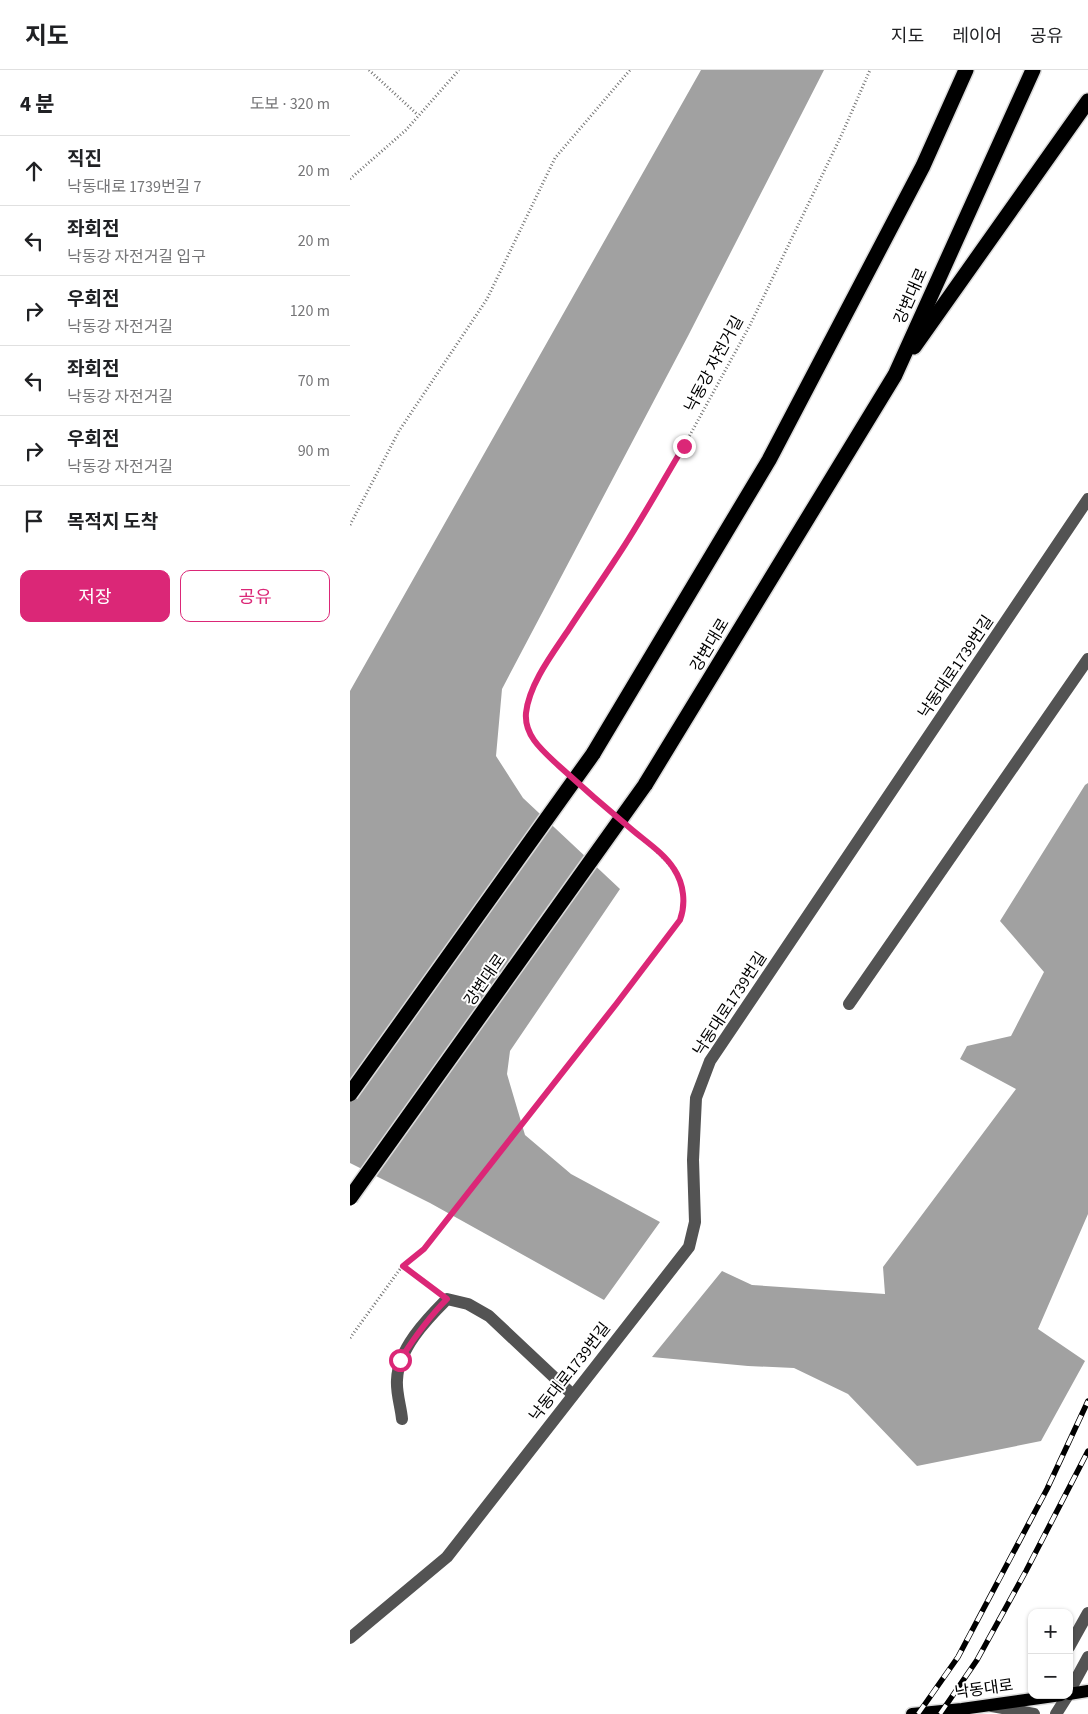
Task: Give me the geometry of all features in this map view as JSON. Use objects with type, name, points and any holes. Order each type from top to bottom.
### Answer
[{"type":"highway","points":[[350,1094],[593,754],[770,460],[923,166],[966,70]]},
{"type":"highway","name":"강변대로","points":[[350,1198],[645,785],[895,375],[1033,70]]},
{"type":"highway","points":[[895,375],[1088,101]]},
{"type":"main road","points":[[1073,1693],[1088,1691]]},
{"type":"main road","name":"낙동대로","points":[[912,1714],[988,1705],[1028,1698]]},
{"type":"street","name":"낙동대로1739번길","points":[[350,1638],[447,1557],[689,1247],[696,1222],[693,1160],[696,1098],[710,1062],[1088,499]]},
{"type":"street","points":[[849,1004],[1088,659]]},
{"type":"street","points":[[402,1419],[396,1381],[400,1360],[413,1338],[447,1299],[468,1304],[489,1316],[573,1395]]},
{"type":"street","points":[[1073,1640],[1088,1613]]},
{"type":"street","points":[[1073,1686],[1088,1657]]},
{"type":"street","points":[[1056,1714],[1066,1699]]},
{"type":"street","points":[[988,1705],[1034,1714]]},
{"type":"path","points":[[369,70],[418,115]]},
{"type":"path","points":[[350,179],[406,130],[459,70]]},
{"type":"path","points":[[350,525],[399,431],[487,299],[555,158],[630,70]]},
{"type":"path","name":"낙동강 자전거길","points":[[563,769],[541,750],[530,734],[526,715],[528,700],[533,688],[550,658],[617,558],[688,437],[750,325],[842,134],[870,70]]},
{"type":"path","points":[[584,789],[613,814]]},
{"type":"path","points":[[350,1338],[403,1266],[424,1249],[680,920],[683,892],[674,868],[665,857],[628,826]]},
{"type":"path","points":[[403,1266],[447,1299]]},
{"type":"shaded area","points":[[701,70],[824,70],[688,336],[502,689],[496,756],[523,798],[620,889],[510,1051],[507,1074],[525,1135],[571,1174],[660,1222],[604,1300],[430,1203],[350,1163],[350,691]]},
{"type":"shaded area","points":[[1088,783],[1088,1214],[1038,1329],[1085,1361],[1041,1441],[917,1466],[848,1394],[794,1368],[748,1366],[652,1357],[722,1271],[752,1285],[885,1294],[883,1267],[1016,1089],[960,1059],[967,1046],[1011,1036],[1044,972],[1000,921]]},
{"type":"railway","points":[[918,1714],[958,1657],[1047,1489],[1088,1401]]},
{"type":"railway","points":[[940,1714],[977,1660],[1026,1571],[1088,1451]]},
{"type":"route","points":[[400,1360],[413,1338],[447,1299],[403,1266],[424,1249],[680,920],[683,892],[674,868],[665,857],[598,802],[541,750],[530,734],[526,715],[528,700],[533,688],[550,658],[617,558],[684,446]]}]
